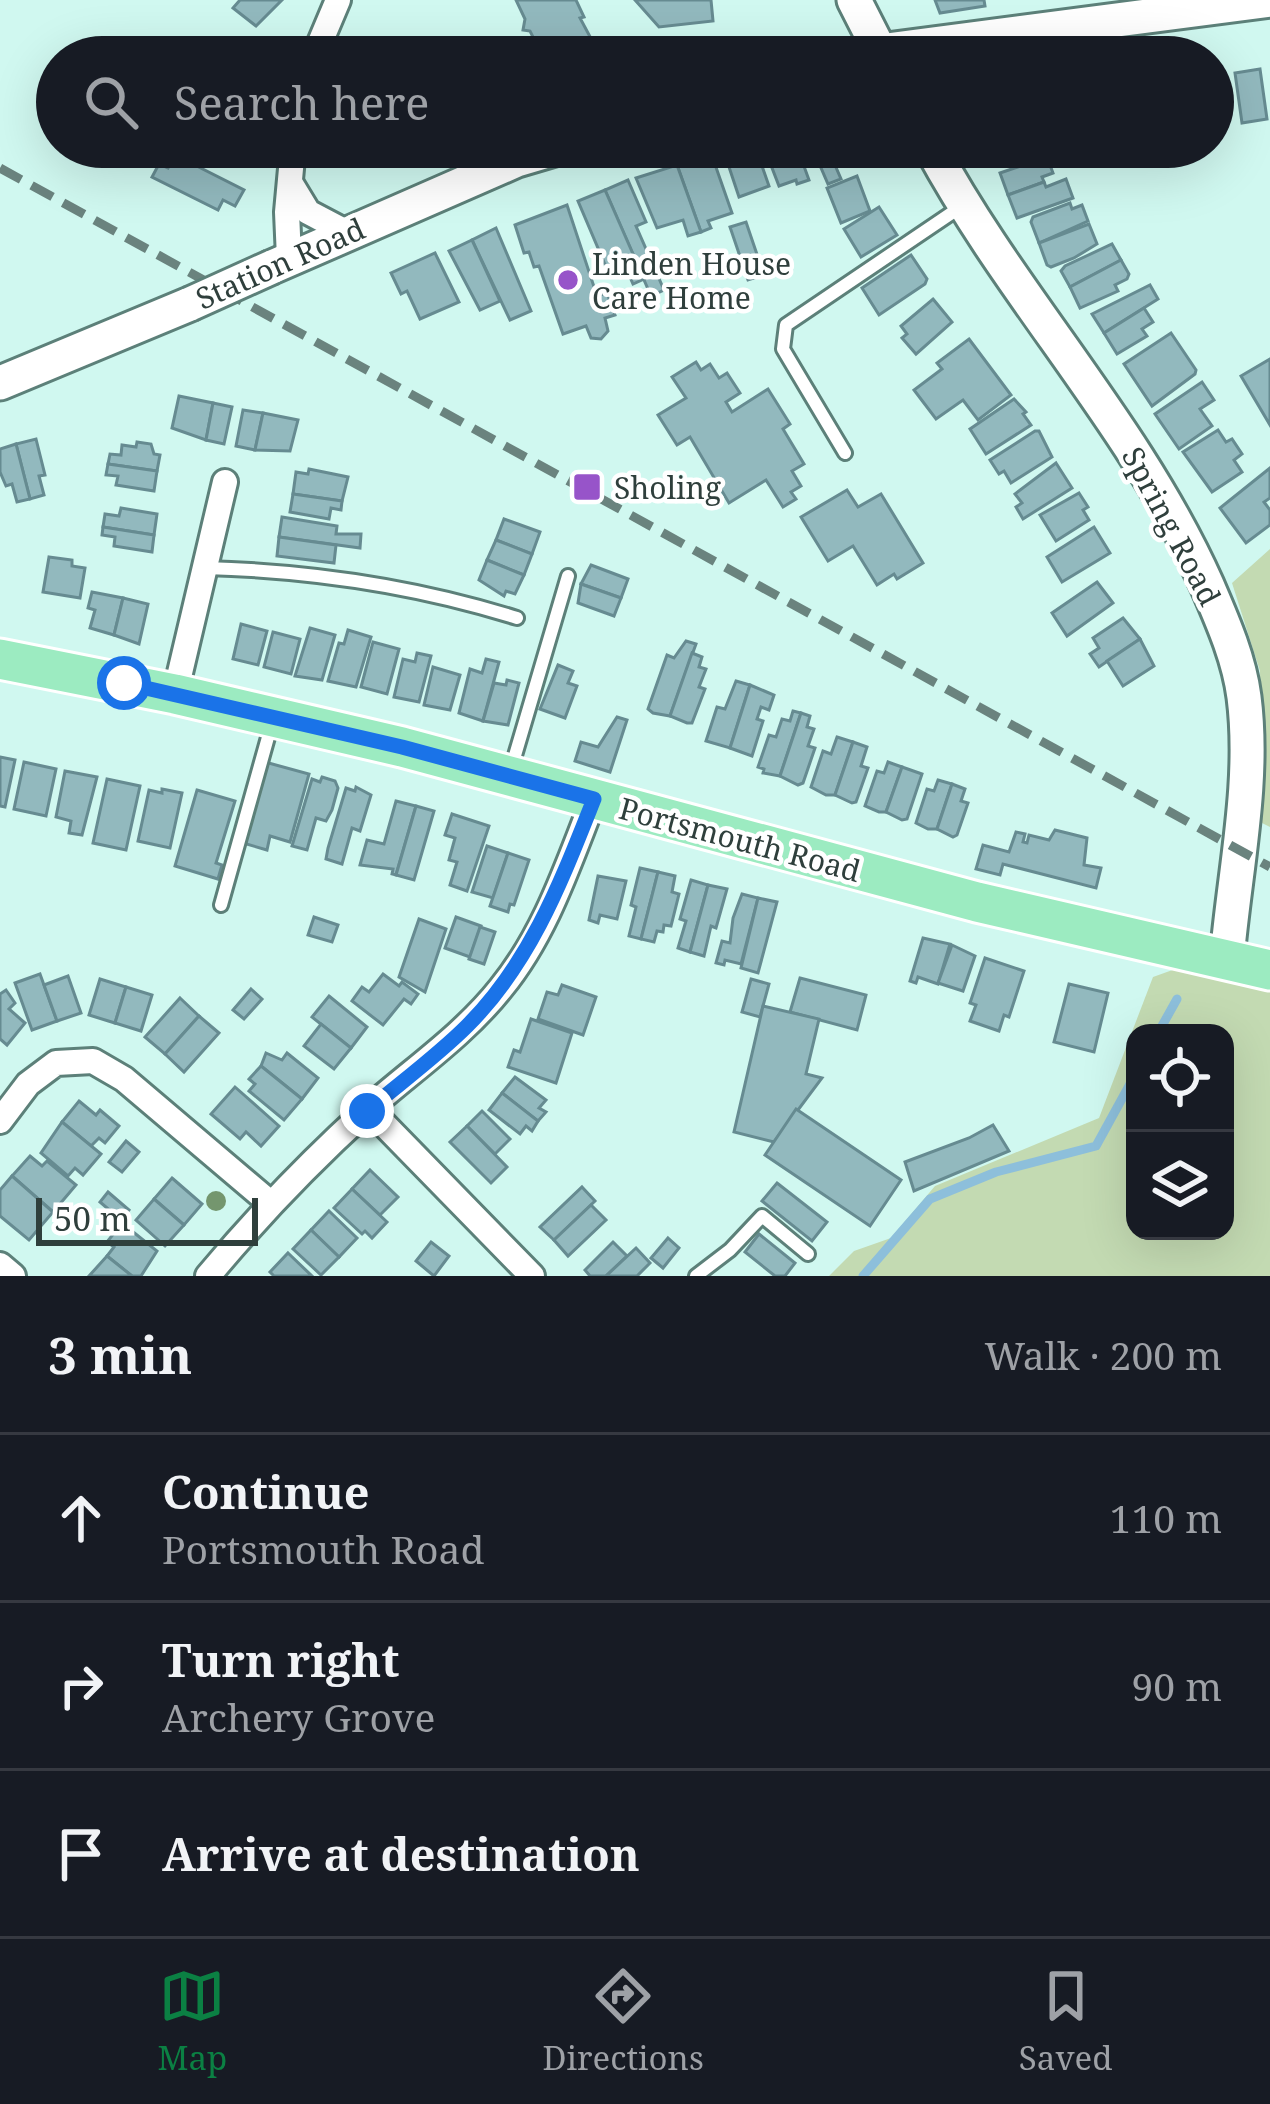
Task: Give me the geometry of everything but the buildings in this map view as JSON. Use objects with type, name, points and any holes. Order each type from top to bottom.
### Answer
[{"type":"main road","name":"Portsmouth Road","points":[[0,659],[274,716],[977,902],[1270,970]]},
{"type":"street","points":[[323,36],[338,0]]},
{"type":"street","points":[[854,0],[867,36]]},
{"type":"street","points":[[1011,36],[1270,0]]},
{"type":"street","points":[[280,263],[292,168]]},
{"type":"street","name":"Station Road","points":[[0,383],[498,168]]},
{"type":"street","name":"Spring Road","points":[[942,168],[962,205],[1161,491],[1234,652],[1244,696],[1246,755],[1227,959]]},
{"type":"street","points":[[291,184],[308,212],[346,232]]},
{"type":"street","points":[[175,694],[225,482]]},
{"type":"street","points":[[208,1276],[269,1202],[369,1108],[465,1028],[502,987],[528,950],[562,881],[594,799]]},
{"type":"street","points":[[0,1121],[28,1084],[56,1063],[93,1061],[124,1079],[269,1202]]},
{"type":"street","points":[[369,1108],[532,1276]]},
{"type":"street","points":[[0,1265],[13,1276]]},
{"type":"lane","points":[[844,453],[783,350],[786,326],[962,205]]},
{"type":"lane","points":[[204,568],[348,578],[410,593],[438,593],[517,618]]},
{"type":"lane","points":[[509,776],[568,576]]},
{"type":"lane","points":[[221,905],[274,716]]},
{"type":"lane","points":[[696,1276],[730,1250],[761,1216],[808,1254]]},
{"type":"green space","points":[[1270,549],[1270,827],[1262,823],[1260,671],[1232,583]]},
{"type":"green space","points":[[1192,963],[1270,991],[1270,1276],[829,1276],[854,1251],[891,1238],[935,1186],[1099,1118],[1126,1048],[1126,1240],[1234,1240],[1234,1024],[1135,1024],[1153,977]]},
{"type":"waterway","points":[[1163,1024],[1177,999]]},
{"type":"waterway","points":[[863,1276],[930,1199],[996,1172],[1096,1146],[1126,1091]]},
{"type":"railway","points":[[0,168],[1270,867]]},
{"type":"place","name":"Linden House Care Home","points":[[568,280]]},
{"type":"place","name":"Sholing","points":[[587,487]]},
{"type":"route","points":[[124,683],[402,747],[594,799],[562,881],[528,950],[502,987],[465,1028],[367,1111]]}]
